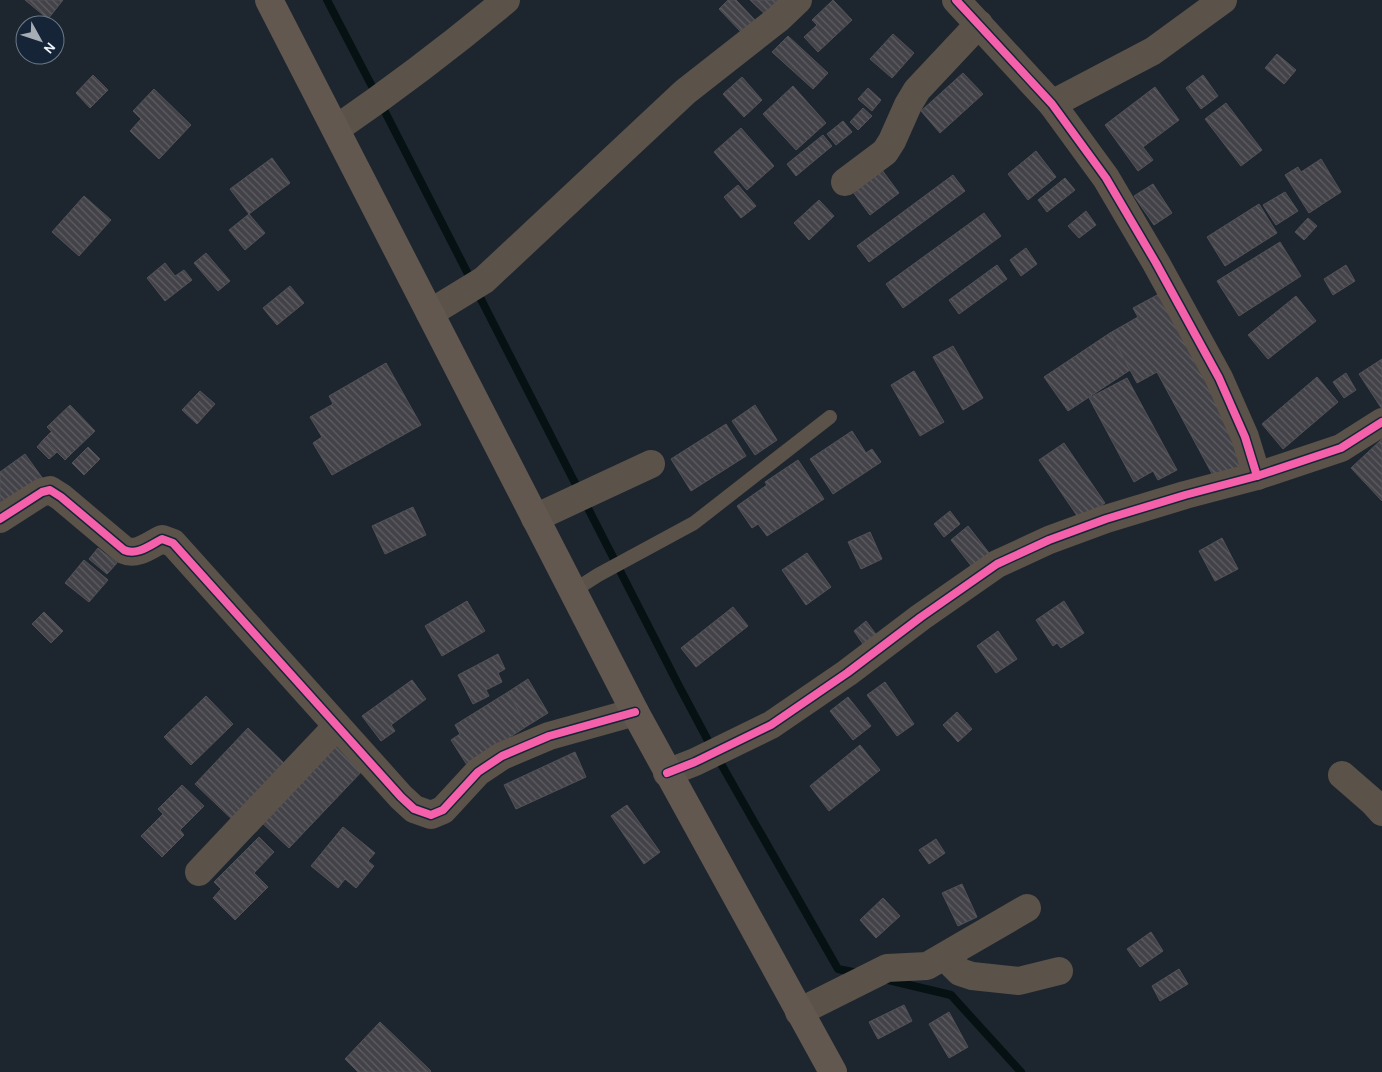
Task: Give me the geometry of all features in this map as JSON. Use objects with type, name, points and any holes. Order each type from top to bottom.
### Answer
[{"type":"main road","points":[[269,0],[346,122],[437,308],[535,518],[667,773],[833,1072]]},
{"type":"street","points":[[346,122],[476,26],[506,0]]},
{"type":"street","points":[[437,308],[484,280],[685,92],[798,0]]},
{"type":"street","points":[[956,0],[1052,104],[1106,178],[1156,263],[1219,378],[1245,437],[1257,476]]},
{"type":"street","points":[[1052,104],[1153,51],[1223,0]]},
{"type":"street","points":[[846,182],[885,152],[917,90],[979,24]]},
{"type":"street","points":[[667,773],[695,762],[779,720],[997,564],[1050,540],[1106,519],[1257,476],[1341,448],[1382,422]]},
{"type":"street","points":[[535,518],[651,464]]},
{"type":"street","points":[[0,519],[42,492],[50,490],[61,496],[124,550],[130,553],[136,553],[162,539],[168,540],[401,797],[414,809],[431,815],[444,810],[478,772],[502,756],[549,736],[635,712]]},
{"type":"street","points":[[199,872],[337,726]]},
{"type":"street","points":[[1342,775],[1382,812]]},
{"type":"street","points":[[799,1012],[887,968],[927,966],[1027,908]]},
{"type":"street","points":[[945,957],[960,972],[972,976],[1019,981],[1060,971]]},
{"type":"lane","points":[[573,591],[598,575],[694,523],[830,418]]},
{"type":"building","points":[[25,0],[63,0],[51,15],[43,15]]},
{"type":"building","points":[[728,0],[736,0],[755,20],[742,33],[719,9]]},
{"type":"building","points":[[750,0],[783,0],[769,18]]},
{"type":"building","points":[[833,0],[852,20],[818,52],[804,37],[817,25],[812,20]]},
{"type":"building","points":[[893,34],[914,53],[892,78],[870,59]]},
{"type":"building","points":[[788,36],[828,73],[813,89],[772,52]]},
{"type":"building","points":[[1277,54],[1296,70],[1284,84],[1265,68]]},
{"type":"building","points":[[963,73],[983,94],[940,133],[921,111]]},
{"type":"building","points":[[93,75],[108,90],[90,108],[76,93]]},
{"type":"building","points":[[1203,75],[1218,96],[1201,109],[1186,88]]},
{"type":"building","points":[[742,77],[762,100],[744,117],[723,94]]},
{"type":"building","points":[[793,86],[826,123],[796,150],[763,114]]},
{"type":"building","points":[[1155,87],[1179,120],[1143,147],[1153,160],[1138,171],[1105,125]]},
{"type":"building","points":[[868,88],[881,100],[872,111],[858,99]]},
{"type":"building","points":[[154,89],[191,125],[159,159],[130,131],[141,119],[133,111]]},
{"type":"building","points":[[1226,103],[1262,150],[1241,166],[1205,119]]},
{"type":"building","points":[[863,108],[872,116],[858,130],[850,122]]},
{"type":"building","points":[[843,121],[852,132],[836,145],[827,134]]},
{"type":"building","points":[[741,128],[774,166],[747,190],[714,152]]},
{"type":"building","points":[[823,135],[832,146],[796,176],[787,164]]},
{"type":"building","points":[[1036,151],[1056,177],[1028,200],[1008,174]]},
{"type":"building","points":[[272,158],[290,183],[249,214],[230,189]]},
{"type":"building","points":[[1321,159],[1341,192],[1309,213],[1285,175],[1298,167],[1301,172]]},
{"type":"building","points":[[879,166],[899,193],[870,215],[850,188]]},
{"type":"building","points":[[953,175],[965,191],[869,262],[857,246]]},
{"type":"building","points":[[1065,178],[1075,190],[1047,212],[1038,200]]},
{"type":"building","points":[[1153,184],[1172,213],[1154,225],[1134,196]]},
{"type":"building","points":[[738,185],[756,206],[741,218],[724,197]]},
{"type":"building","points":[[1285,192],[1298,211],[1276,225],[1263,205]]},
{"type":"building","points":[[84,196],[111,220],[79,256],[52,232]]},
{"type":"building","points":[[819,200],[834,216],[809,240],[794,223]]},
{"type":"building","points":[[1259,204],[1277,233],[1225,266],[1207,237]]},
{"type":"building","points":[[1086,211],[1096,225],[1079,238],[1068,226]]},
{"type":"building","points":[[984,213],[1001,236],[903,308],[886,284]]},
{"type":"building","points":[[249,214],[265,233],[245,250],[229,230]]},
{"type":"building","points":[[1308,218],[1317,226],[1304,240],[1295,232]]},
{"type":"building","points":[[1280,242],[1301,276],[1239,316],[1217,281]]},
{"type":"building","points":[[1026,248],[1037,264],[1021,276],[1010,260]]},
{"type":"building","points":[[206,253],[230,281],[218,291],[194,263]]},
{"type":"building","points":[[165,263],[175,276],[184,270],[192,280],[165,301],[147,278]]},
{"type":"building","points":[[997,265],[1007,279],[959,314],[949,300]]},
{"type":"building","points":[[1346,265],[1355,281],[1333,295],[1324,279]]},
{"type":"building","points":[[290,286],[304,303],[277,325],[263,308]]},
{"type":"building","points":[[1159,294],[1250,465],[1217,483],[1157,372],[1137,383],[1110,333],[1138,317],[1133,308]]},
{"type":"building","points":[[1296,296],[1316,321],[1268,359],[1248,335]]},
{"type":"building","points":[[1110,333],[1130,370],[1068,411],[1044,377]]},
{"type":"building","points":[[953,346],[983,398],[963,410],[933,357]]},
{"type":"building","points":[[1382,359],[1382,409],[1359,374]]},
{"type":"building","points":[[386,363],[421,425],[332,475],[313,443],[322,437],[310,417],[333,404],[329,396]]},
{"type":"building","points":[[914,371],[944,422],[920,436],[891,385]]},
{"type":"building","points":[[1346,373],[1356,390],[1344,398],[1333,382]]},
{"type":"building","points":[[1317,377],[1338,402],[1283,449],[1262,424]]},
{"type":"building","points":[[1127,378],[1177,470],[1158,480],[1153,471],[1134,482],[1089,398]]},
{"type":"building","points":[[200,391],[215,404],[197,424],[182,410]]},
{"type":"building","points":[[70,405],[95,431],[72,453],[47,427]]},
{"type":"building","points":[[755,405],[777,440],[755,455],[732,421]]},
{"type":"building","points":[[726,424],[746,456],[691,491],[671,459]]},
{"type":"building","points":[[852,431],[866,453],[872,449],[881,462],[833,494],[810,459]]},
{"type":"building","points":[[51,432],[72,453],[65,460],[44,439]]},
{"type":"building","points":[[44,439],[57,452],[49,459],[37,447]]},
{"type":"building","points":[[1382,439],[1382,501],[1351,468]]},
{"type":"building","points":[[1064,443],[1105,503],[1080,520],[1039,460]]},
{"type":"building","points":[[88,447],[100,459],[84,475],[72,463]]},
{"type":"building","points":[[25,454],[46,483],[0,517],[0,472]]},
{"type":"building","points":[[798,460],[824,499],[767,536],[758,524],[752,528],[737,506],[767,485],[765,482]]},
{"type":"building","points":[[413,507],[426,535],[385,554],[372,526]]},
{"type":"building","points":[[950,511],[960,524],[944,537],[934,524]]},
{"type":"building","points":[[968,526],[993,558],[976,572],[951,540]]},
{"type":"building","points":[[870,532],[882,559],[861,569],[848,542]]},
{"type":"building","points":[[1222,538],[1238,569],[1215,581],[1199,551]]},
{"type":"building","points":[[98,548],[117,563],[107,574],[89,559]]},
{"type":"building","points":[[807,553],[831,587],[806,605],[782,570]]},
{"type":"building","points":[[84,560],[108,580],[89,602],[65,583]]},
{"type":"building","points":[[467,601],[485,631],[442,656],[425,626]]},
{"type":"building","points":[[1064,601],[1084,633],[1061,648],[1057,643],[1053,646],[1036,620]]},
{"type":"building","points":[[733,607],[748,626],[696,667],[681,648]]},
{"type":"building","points":[[44,612],[63,631],[51,643],[32,624]]},
{"type":"building","points":[[866,621],[878,637],[865,647],[854,631]]},
{"type":"building","points":[[998,631],[1017,659],[996,673],[977,646]]},
{"type":"building","points":[[498,654],[505,669],[498,673],[502,682],[486,690],[489,696],[473,704],[458,675]]},
{"type":"building","points":[[528,679],[548,713],[527,726],[508,692]]},
{"type":"building","points":[[412,680],[426,699],[391,725],[395,731],[381,741],[362,716]]},
{"type":"building","points":[[885,682],[914,724],[897,736],[867,695]]},
{"type":"building","points":[[508,692],[527,726],[467,765],[451,740],[460,734],[455,725]]},
{"type":"building","points":[[206,696],[233,724],[191,765],[164,737]]},
{"type":"building","points":[[848,697],[871,726],[853,740],[830,711]]},
{"type":"building","points":[[957,712],[972,729],[958,742],[943,725]]},
{"type":"building","points":[[248,728],[291,770],[238,825],[195,784]]},
{"type":"building","points":[[336,739],[366,767],[289,848],[259,820]]},
{"type":"building","points":[[860,745],[880,770],[829,811],[810,786]]},
{"type":"building","points":[[575,752],[586,777],[516,809],[504,785]]},
{"type":"building","points":[[182,785],[204,806],[180,830],[184,835],[162,857],[141,836],[163,814],[158,809]]},
{"type":"building","points":[[627,805],[660,852],[644,864],[611,816]]},
{"type":"building","points":[[343,827],[375,853],[368,861],[374,866],[356,888],[345,879],[338,888],[311,866]]},
{"type":"building","points":[[259,837],[274,852],[254,873],[268,887],[235,920],[213,898],[221,889],[214,882]]},
{"type":"building","points":[[936,839],[945,853],[929,864],[919,850]]},
{"type":"building","points":[[962,884],[977,917],[958,926],[942,893]]},
{"type":"building","points":[[883,898],[900,916],[876,938],[860,920]]},
{"type":"building","points":[[1151,932],[1163,951],[1140,967],[1127,949]]},
{"type":"building","points":[[1179,969],[1188,984],[1160,1001],[1152,986]]},
{"type":"building","points":[[904,1005],[912,1021],[878,1039],[869,1022]]},
{"type":"building","points":[[949,1012],[968,1047],[949,1058],[929,1024]]},
{"type":"building","points":[[380,1022],[431,1071],[358,1072],[345,1059]]},
{"type":"waterway","points":[[327,0],[376,94]]},
{"type":"waterway","points":[[381,104],[712,748],[838,969],[858,973]]},
{"type":"waterway","points":[[884,979],[951,995],[1021,1072]]},
{"type":"cycle path","points":[[956,0],[1052,104],[1106,178],[1156,263],[1219,378],[1245,437],[1257,476]]},
{"type":"cycle path","points":[[667,773],[695,762],[771,725],[847,673],[921,617],[997,564],[1049,540],[1106,519],[1257,476],[1341,448],[1382,422]]},
{"type":"cycle path","points":[[0,519],[42,492],[50,490],[124,550],[139,551],[162,539],[173,543],[401,797],[414,809],[431,815],[443,810],[478,772],[502,756],[549,736],[635,712]]}]
